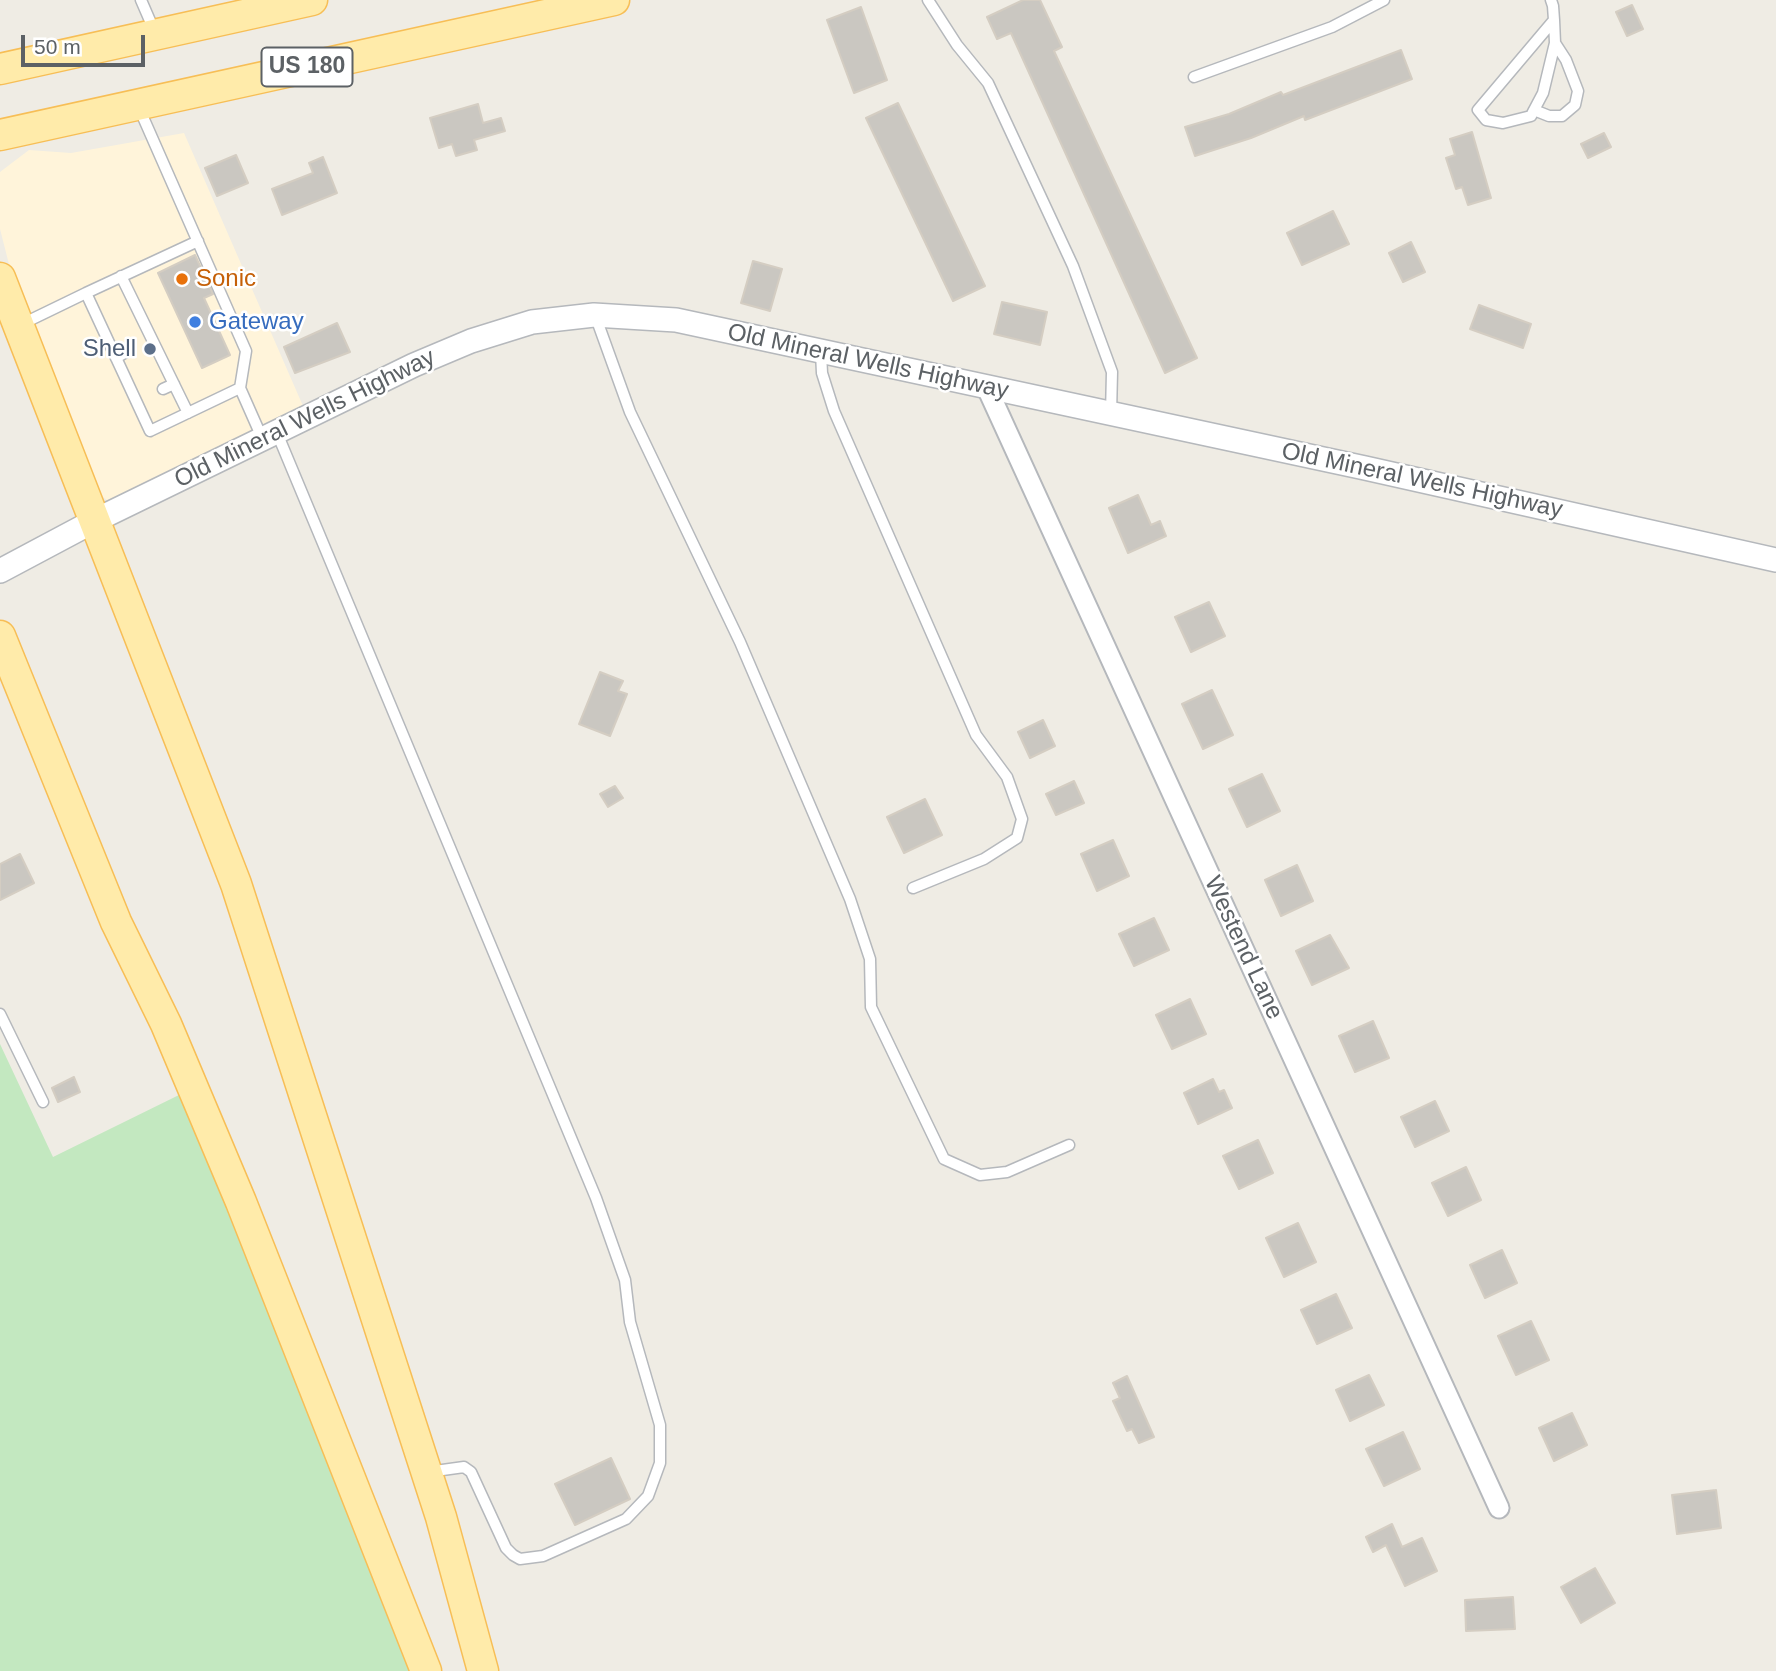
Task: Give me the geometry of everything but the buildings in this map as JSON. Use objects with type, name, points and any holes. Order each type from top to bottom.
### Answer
[{"type":"main road","name":"US 180","points":[[0,69],[312,0]]},
{"type":"main road","name":"US 180","points":[[0,135],[614,0]]},
{"type":"main road","points":[[0,56],[34,62]]},
{"type":"main road","points":[[0,151],[33,127]]},
{"type":"main road","points":[[0,278],[236,884],[427,1472],[483,1671]]},
{"type":"main road","points":[[0,636],[116,922],[166,1024],[241,1202],[426,1671]]},
{"type":"street","name":"Old Mineral Wells Highway","points":[[0,571],[94,521],[414,365],[471,341],[532,322],[594,315],[676,320],[1776,560]]},
{"type":"street","name":"Westend Lane","points":[[987,388],[1499,1508]]},
{"type":"lane","points":[[141,0],[156,33]]},
{"type":"lane","points":[[928,0],[957,45],[988,83],[1073,266],[1112,372],[1111,414]]},
{"type":"lane","points":[[1194,77],[1332,27],[1384,0]]},
{"type":"lane","points":[[1551,0],[1554,20],[1555,43],[1543,93],[1531,116],[1503,123],[1486,120],[1478,110],[1554,20]]},
{"type":"lane","points":[[1534,110],[1562,116],[1576,105],[1578,91],[1566,60],[1555,43]]},
{"type":"lane","points":[[138,104],[246,351],[240,388],[270,436],[596,1198],[625,1280],[631,1322],[660,1425],[660,1463],[648,1496],[626,1519],[543,1556],[520,1559],[506,1548],[471,1472],[464,1466],[427,1472]]},
{"type":"lane","points":[[18,326],[198,241]]},
{"type":"lane","points":[[121,276],[137,319],[159,365],[174,384],[188,413]]},
{"type":"lane","points":[[86,293],[150,431],[240,388]]},
{"type":"lane","points":[[594,315],[630,412],[745,654],[850,900],[870,959],[871,1007],[944,1159],[980,1175],[1007,1172],[1069,1146]]},
{"type":"lane","points":[[105,334],[116,329]]},
{"type":"lane","points":[[116,358],[128,351]]},
{"type":"lane","points":[[821,353],[822,373],[834,411],[976,734],[1007,777],[1022,819],[1017,838],[984,859],[913,888]]},
{"type":"lane","points":[[127,380],[137,375]]},
{"type":"lane","points":[[163,389],[174,384]]},
{"type":"lane","points":[[136,402],[148,396]]},
{"type":"lane","points":[[0,1014],[43,1102]]},
{"type":"shaded area","points":[[184,133],[303,406],[108,501],[88,485],[13,280],[0,229],[0,172],[29,150],[71,153]]},
{"type":"green space","points":[[0,1044],[53,1157],[181,1094],[410,1671],[0,1671]]},
{"type":"place","name":"Sonic","points":[[182,279]]},
{"type":"place","name":"Gateway","points":[[195,322]]},
{"type":"place","name":"Shell","points":[[150,349]]}]
